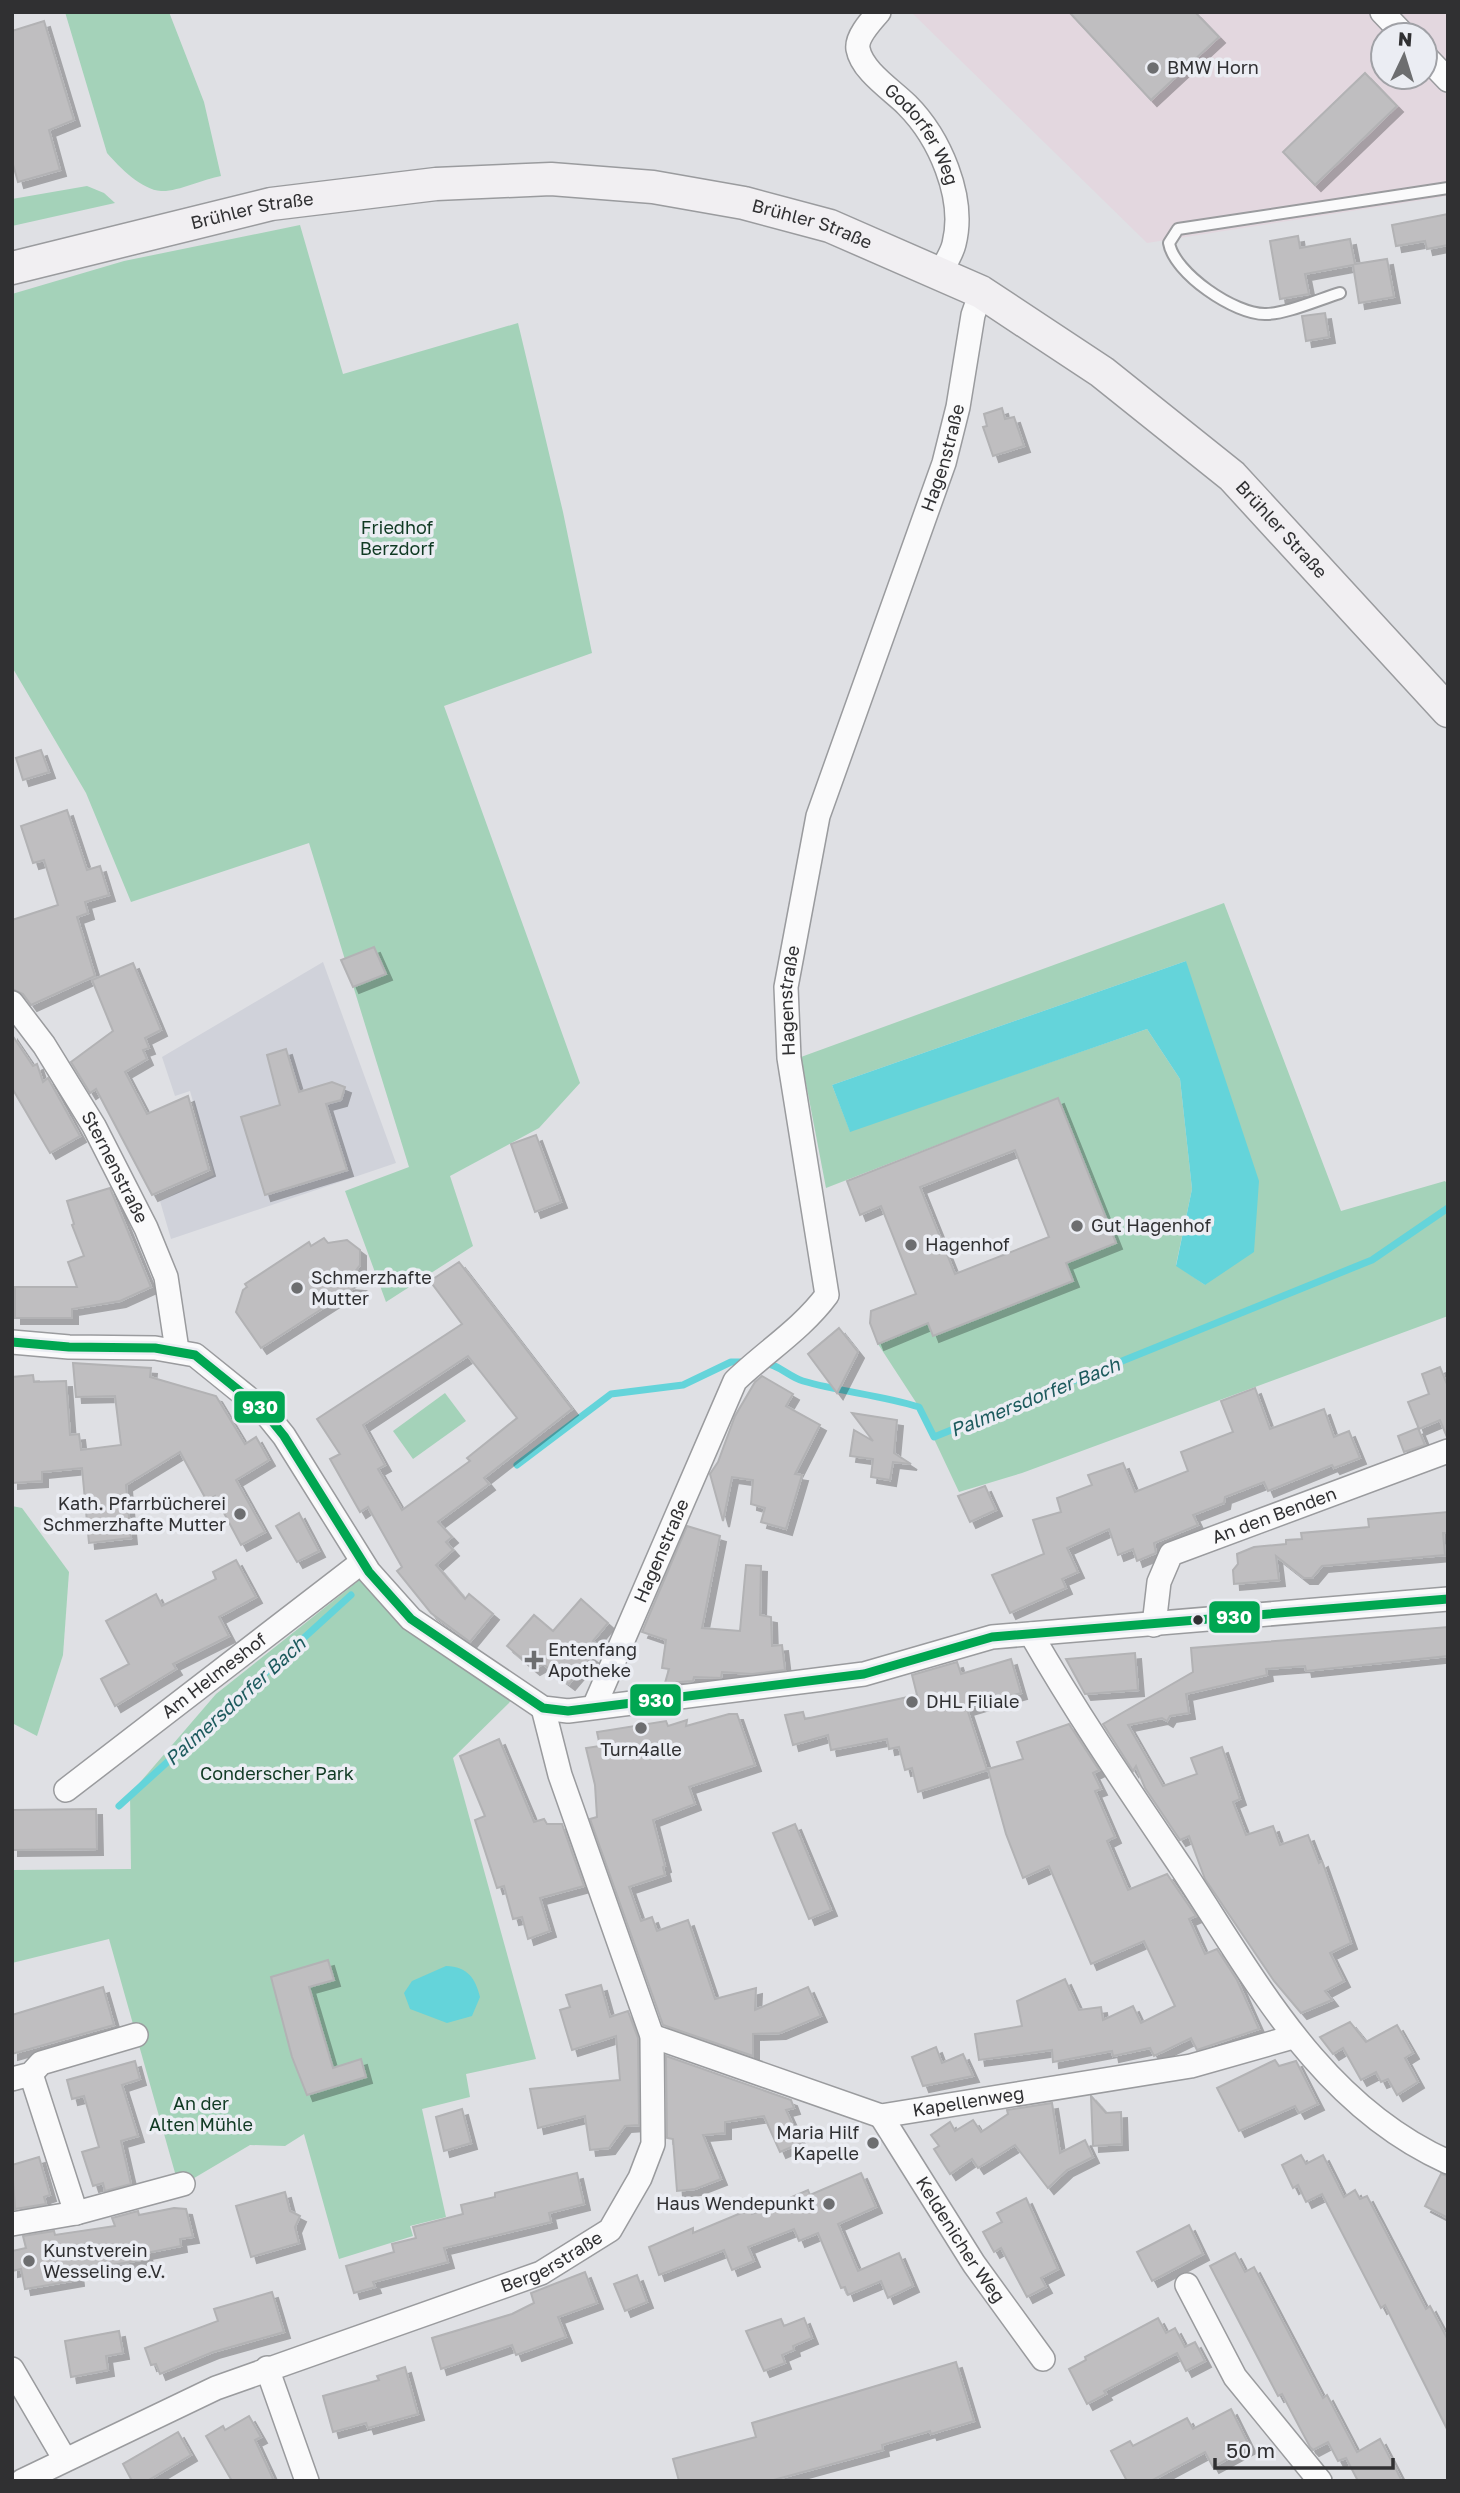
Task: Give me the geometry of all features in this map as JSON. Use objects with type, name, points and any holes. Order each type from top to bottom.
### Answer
[{"type":"main road","name":"Brühler Straße","points":[[12,268],[271,204],[436,184],[551,178],[653,187],[744,203],[830,226],[981,292],[1102,372],[1232,476],[1448,711]]},
{"type":"street","name":"Godorfer Weg","points":[[879,12],[858,41],[858,51],[874,74],[910,108],[944,159],[956,209],[955,243],[940,273]]},
{"type":"street","name":"Hagenstraße","points":[[594,1707],[735,1381],[769,1348],[797,1327],[827,1295],[789,1058],[786,987],[802,889],[818,816],[944,463],[958,407],[973,315],[981,292]]},
{"type":"street","name":"Sternenstraße","points":[[12,1003],[44,1045],[94,1126],[141,1218],[166,1277],[177,1349]]},
{"type":"street","points":[[12,1342],[177,1349],[195,1355],[263,1409],[284,1436],[362,1562],[418,1625],[543,1709],[568,1711],[864,1674],[992,1637],[1448,1599]]},
{"type":"street","name":"An den Benden","points":[[1154,1625],[1159,1582],[1171,1554],[1448,1451]]},
{"type":"street","name":"Am Helmeshof","points":[[66,1790],[362,1562]]},
{"type":"street","points":[[1031,1634],[1067,1697],[1293,2037],[1341,2092],[1400,2137],[1448,2162]]},
{"type":"street","name":"Bergerstraße","points":[[22,2481],[64,2458],[216,2388],[541,2273],[575,2255],[610,2230],[640,2178],[653,2144],[652,2036],[560,1775],[543,1709]]},
{"type":"street","points":[[76,2213],[22,2077],[41,2063],[136,2035]]},
{"type":"street","name":"Kapellenweg","points":[[652,2036],[881,2116],[1191,2066],[1293,2037]]},
{"type":"street","name":"Keldenicher Weg","points":[[881,2116],[974,2264],[1043,2359]]},
{"type":"street","points":[[12,2224],[76,2213],[183,2184]]},
{"type":"street","points":[[1187,2285],[1235,2378],[1320,2481]]},
{"type":"street","points":[[267,2368],[307,2481]]},
{"type":"street","points":[[12,2369],[64,2458]]},
{"type":"lane","points":[[1340,293],[1266,314],[1229,305],[1194,279],[1171,254],[1169,243],[1178,229],[1448,188]]},
{"type":"shaded area","points":[[911,12],[1448,12],[1448,196],[1147,243]]},
{"type":"shaded area","points":[[323,962],[396,1163],[171,1239],[160,1201],[214,1175],[190,1091],[175,1096],[162,1057]]},
{"type":"green space","points":[[65,12],[169,12],[204,102],[221,176],[175,190],[154,190],[124,171],[112,159],[107,153]]},
{"type":"green space","points":[[87,186],[104,193],[115,203],[12,226],[12,199]]},
{"type":"green space","name":"Friedhof Berzdorf","points":[[300,225],[343,374],[518,323],[563,512],[592,653],[444,706],[580,1083],[539,1128],[450,1176],[473,1246],[386,1302],[345,1191],[409,1167],[309,843],[131,902],[86,793],[12,667],[12,294],[124,261]]},
{"type":"green space","points":[[1224,903],[1341,1211],[1445,1181],[1448,1185],[1448,1316],[1022,1473],[959,1492],[919,1407],[878,1344],[928,1323],[933,1336],[1066,1263],[1058,1098],[826,1188],[801,1057]],"holes":[[[1186,961],[1205,1285],[1176,1265],[1192,1189],[1180,1079],[1147,1029],[850,1131],[832,1085]]]},
{"type":"green space","points":[[445,1393],[466,1421],[413,1459],[393,1431]]},
{"type":"green space","points":[[12,1506],[22,1508],[69,1572],[63,1655],[37,1736],[12,1723]]},
{"type":"green space","points":[[367,1574],[516,1696],[453,1758],[536,2059],[466,2074],[470,2097],[422,2109],[446,2217],[410,2226],[413,2236],[339,2259],[304,2134],[285,2146],[250,2145],[179,2187],[109,1939],[12,1963],[12,1870],[131,1869],[130,1794],[216,1694]]},
{"type":"water","points":[[1186,961],[1259,1181],[1254,1252],[1205,1285],[1176,1266],[1192,1189],[1180,1079],[1147,1029],[850,1132],[832,1085]]},
{"type":"water","points":[[446,1966],[465,1971],[476,1984],[480,1997],[472,2016],[447,2023],[410,2009],[404,1993],[412,1981]]},
{"type":"building","name":"BMW Horn","points":[[1069,12],[1195,12],[1219,37],[1151,100]]},
{"type":"building","points":[[44,21],[74,120],[49,130],[60,170],[18,182],[12,161],[12,31]]},
{"type":"building","points":[[1365,73],[1369,77],[1369,91],[1382,91],[1397,106],[1315,185],[1283,152]]},
{"type":"building","points":[[1448,214],[1448,245],[1427,249],[1425,241],[1396,246],[1392,225]]},
{"type":"building","points":[[1298,236],[1300,248],[1350,239],[1355,264],[1387,259],[1394,297],[1359,303],[1353,265],[1305,274],[1309,294],[1280,299],[1270,241]]},
{"type":"building","points":[[1325,313],[1329,337],[1306,341],[1302,316]]},
{"type":"building","points":[[1002,408],[1005,419],[1014,417],[1024,446],[993,456],[983,427],[987,426],[984,414]]},
{"type":"building","points":[[41,750],[49,772],[23,780],[16,758]]},
{"type":"building","points":[[67,810],[87,870],[100,866],[109,895],[85,902],[88,913],[77,917],[95,976],[31,1005],[23,994],[12,989],[12,920],[58,905],[44,860],[33,863],[21,826]]},
{"type":"building","points":[[374,947],[386,974],[353,987],[341,960]]},
{"type":"building","points":[[133,963],[161,1030],[145,1038],[149,1048],[143,1050],[147,1059],[125,1072],[147,1114],[188,1096],[209,1170],[152,1195],[96,1089],[90,1093],[71,1062],[113,1031],[92,980]]},
{"type":"building","points":[[12,1035],[33,1066],[37,1064],[43,1082],[48,1078],[80,1136],[50,1153],[12,1088]]},
{"type":"building","points":[[286,1049],[299,1092],[332,1082],[345,1087],[341,1100],[326,1104],[347,1170],[265,1195],[241,1117],[280,1105],[267,1055]]},
{"type":"building","name":"Gut Hagenhof","points":[[1058,1098],[1116,1243],[1066,1263],[1073,1281],[933,1336],[928,1323],[878,1344],[870,1323],[871,1311],[916,1294],[881,1206],[860,1215],[847,1181]],"holes":[[[1015,1150],[1049,1237],[955,1274],[920,1187]]]},
{"type":"building","points":[[536,1135],[561,1202],[535,1212],[511,1144]]},
{"type":"building","points":[[110,1188],[151,1287],[120,1301],[72,1309],[72,1318],[15,1318],[15,1287],[77,1287],[68,1262],[84,1256],[72,1225],[74,1224],[67,1201]]},
{"type":"building","name":"Schmerzhafte Mutter","points":[[324,1238],[328,1243],[347,1240],[360,1250],[360,1265],[346,1284],[359,1285],[261,1348],[236,1312],[243,1290],[247,1287],[245,1284],[309,1242],[311,1246]]},
{"type":"building","points":[[459,1262],[572,1409],[484,1478],[489,1484],[438,1522],[452,1537],[446,1542],[453,1550],[436,1565],[465,1599],[469,1594],[493,1614],[470,1642],[431,1613],[397,1571],[402,1567],[368,1507],[360,1512],[330,1459],[340,1454],[317,1419],[462,1324],[430,1281]],"holes":[[[468,1356],[517,1418],[467,1458],[470,1461],[402,1510],[378,1469],[385,1465],[363,1425]]]},
{"type":"building","points":[[839,1328],[858,1352],[837,1393],[808,1354]]},
{"type":"building","points":[[73,1363],[151,1368],[150,1377],[216,1396],[245,1444],[256,1437],[269,1460],[236,1480],[265,1532],[241,1545],[215,1496],[207,1501],[180,1452],[126,1485],[131,1538],[89,1543],[82,1468],[42,1472],[42,1481],[12,1483],[12,1377],[33,1375],[34,1382],[66,1381],[70,1435],[79,1434],[81,1450],[121,1445],[115,1396],[76,1397]]},
{"type":"building","points":[[1440,1367],[1448,1387],[1447,1437],[1440,1420],[1419,1429],[1408,1402],[1429,1394],[1422,1374]]},
{"type":"building","points":[[762,1376],[793,1394],[786,1406],[820,1425],[795,1474],[802,1475],[786,1529],[761,1522],[765,1508],[751,1504],[753,1480],[732,1477],[723,1521],[710,1474],[718,1462],[735,1416],[755,1382]]},
{"type":"building","points":[[1255,1388],[1270,1429],[1324,1409],[1334,1437],[1349,1431],[1360,1458],[1334,1468],[1332,1465],[1268,1491],[1264,1482],[1225,1497],[1224,1503],[1193,1515],[1198,1525],[1154,1543],[1156,1553],[1137,1561],[1133,1549],[1118,1555],[1109,1529],[1067,1548],[1078,1572],[1062,1579],[1066,1588],[1010,1613],[992,1575],[1044,1554],[1033,1520],[1061,1512],[1057,1498],[1092,1485],[1088,1475],[1123,1463],[1135,1492],[1188,1471],[1181,1452],[1233,1432],[1221,1401]]},
{"type":"building","points":[[852,1413],[897,1420],[894,1453],[911,1464],[893,1462],[890,1480],[871,1477],[873,1459],[850,1456],[854,1430],[873,1441]]},
{"type":"building","points":[[1418,1428],[1425,1445],[1404,1452],[1398,1436]]},
{"type":"building","points":[[985,1486],[996,1510],[970,1522],[958,1496]]},
{"type":"building","points":[[1448,1512],[1448,1533],[1443,1533],[1445,1555],[1322,1566],[1312,1578],[1304,1578],[1276,1556],[1279,1580],[1234,1584],[1233,1570],[1238,1564],[1237,1554],[1254,1547],[1286,1544],[1286,1540],[1302,1539],[1301,1533],[1369,1527],[1368,1519]]},
{"type":"building","points":[[299,1513],[319,1551],[297,1562],[276,1526]]},
{"type":"building","points":[[687,1526],[720,1536],[702,1628],[740,1631],[746,1565],[761,1566],[760,1615],[771,1617],[772,1646],[782,1645],[785,1670],[752,1674],[722,1672],[721,1678],[694,1677],[693,1681],[665,1683],[669,1669],[662,1668],[666,1640],[642,1632]]},
{"type":"building","points":[[236,1560],[256,1597],[219,1617],[229,1636],[173,1664],[176,1669],[115,1706],[101,1679],[129,1664],[106,1621],[156,1594],[162,1606],[216,1579],[213,1572]]},
{"type":"building","points":[[581,1599],[608,1623],[593,1641],[596,1644],[588,1654],[592,1657],[569,1684],[543,1664],[534,1669],[507,1646],[534,1615],[553,1631]]},
{"type":"building","points":[[1448,1627],[1448,1656],[1306,1671],[1305,1666],[1266,1669],[1267,1675],[1186,1694],[1189,1713],[1170,1716],[1167,1721],[1162,1718],[1128,1725],[1163,1786],[1197,1774],[1191,1758],[1222,1747],[1240,1799],[1233,1802],[1246,1835],[1273,1826],[1280,1845],[1308,1835],[1319,1863],[1322,1861],[1351,1943],[1330,1953],[1344,1981],[1325,1991],[1332,2000],[1301,2013],[1274,1981],[1205,1879],[1189,1836],[1180,1840],[1145,1788],[1136,1766],[1133,1771],[1103,1724],[1193,1672],[1191,1648]]},
{"type":"building","points":[[1135,1653],[1138,1690],[1085,1694],[1066,1659]]},
{"type":"building","points":[[1011,1659],[1021,1693],[967,1709],[987,1770],[918,1792],[912,1768],[905,1770],[899,1747],[889,1749],[887,1739],[831,1750],[828,1735],[793,1745],[785,1715],[803,1712],[805,1719],[917,1695],[912,1675],[957,1662],[961,1674]]},
{"type":"building","points":[[737,1714],[755,1765],[689,1787],[695,1804],[653,1820],[665,1875],[629,1887],[641,1921],[652,1917],[657,1931],[688,1920],[715,1999],[756,1988],[755,2010],[808,1987],[821,2016],[780,2033],[753,2034],[753,2056],[663,2025],[590,1819],[597,1817],[595,1785],[586,1748],[600,1746],[597,1732],[666,1721],[668,1726],[687,1720],[686,1726]]},
{"type":"building","points":[[1069,1724],[1099,1770],[1093,1773],[1101,1789],[1095,1791],[1115,1837],[1107,1841],[1128,1890],[1167,1874],[1196,1916],[1189,1919],[1205,1954],[1217,1949],[1237,1980],[1259,2029],[1197,2050],[1191,2038],[1154,2056],[1150,2048],[1113,2056],[1112,2051],[1053,2062],[1052,2050],[979,2060],[975,2034],[1022,2026],[1017,2001],[1065,1979],[1079,2010],[1101,2007],[1103,2020],[1133,2006],[1141,2023],[1175,2006],[1144,1941],[1091,1964],[1049,1866],[1023,1878],[1006,1834],[988,1769],[1023,1759],[1017,1742]]},
{"type":"building","points":[[499,1739],[534,1822],[544,1819],[547,1824],[562,1824],[584,1886],[540,1898],[550,1931],[528,1939],[522,1917],[513,1919],[504,1886],[497,1888],[475,1820],[485,1816],[460,1756]]},
{"type":"building","points":[[96,1809],[97,1849],[12,1850],[12,1810]]},
{"type":"building","points":[[795,1824],[831,1910],[809,1919],[773,1833]]},
{"type":"building","points":[[328,1960],[334,1980],[309,1987],[333,2068],[361,2059],[366,2077],[307,2095],[292,2057],[271,1977]]},
{"type":"building","points":[[601,1985],[610,2017],[628,2011],[638,2038],[639,2125],[625,2126],[609,2148],[590,2150],[585,2116],[538,2128],[530,2089],[620,2080],[616,2036],[572,2050],[560,2010],[570,2007],[566,1995]]},
{"type":"building","points":[[103,1987],[114,2025],[12,2054],[12,2015]]},
{"type":"building","points":[[1350,2022],[1366,2042],[1397,2025],[1413,2053],[1405,2058],[1418,2082],[1397,2095],[1388,2079],[1381,2082],[1376,2072],[1361,2080],[1343,2048],[1333,2054],[1320,2037]]},
{"type":"building","points":[[936,2047],[942,2063],[963,2054],[973,2076],[923,2086],[912,2057]]},
{"type":"building","points":[[666,2056],[791,2100],[794,2108],[786,2110],[801,2143],[780,2152],[764,2116],[725,2122],[725,2133],[703,2135],[721,2179],[695,2189],[677,2191],[673,2139],[667,2138]]},
{"type":"building","points":[[1275,2060],[1279,2066],[1296,2061],[1318,2104],[1299,2113],[1295,2106],[1239,2131],[1217,2088]]},
{"type":"building","points":[[135,2061],[140,2079],[122,2085],[138,2136],[121,2141],[131,2184],[105,2191],[103,2183],[93,2186],[82,2152],[99,2147],[84,2096],[72,2099],[67,2080]]},
{"type":"building","points":[[1091,2096],[1106,2113],[1121,2112],[1122,2144],[1093,2146]]},
{"type":"building","points":[[1052,2103],[1060,2153],[1085,2140],[1093,2157],[1067,2170],[1048,2188],[1015,2145],[978,2168],[972,2159],[950,2174],[934,2149],[939,2146],[931,2135],[950,2122],[955,2131],[973,2120],[981,2132],[1008,2114],[1007,2110]]},
{"type":"building","points":[[462,2109],[471,2143],[444,2151],[436,2117]]},
{"type":"building","points":[[1301,2155],[1306,2164],[1323,2155],[1344,2197],[1355,2190],[1360,2199],[1367,2196],[1426,2309],[1430,2306],[1448,2340],[1448,2431],[1385,2305],[1381,2308],[1322,2194],[1306,2202],[1298,2185],[1293,2188],[1282,2165]]},
{"type":"building","points":[[39,2157],[50,2195],[44,2197],[46,2204],[15,2209],[12,2165]]},
{"type":"building","points":[[577,2173],[584,2204],[549,2213],[551,2222],[444,2248],[448,2262],[373,2282],[375,2287],[354,2293],[346,2266],[394,2252],[392,2244],[416,2238],[413,2227],[463,2214],[461,2205],[495,2197],[495,2193]]},
{"type":"building","points":[[861,2173],[876,2207],[838,2224],[858,2271],[899,2253],[913,2286],[888,2298],[881,2281],[848,2295],[845,2287],[841,2288],[818,2233],[799,2241],[794,2229],[748,2247],[754,2261],[732,2270],[724,2250],[659,2275],[649,2247],[693,2228],[693,2233],[741,2213],[751,2211],[752,2214],[808,2190],[810,2195]]},
{"type":"building","points":[[1441,2174],[1448,2176],[1448,2218],[1425,2206]]},
{"type":"building","points":[[285,2192],[290,2211],[300,2216],[295,2227],[299,2243],[251,2257],[236,2206]]},
{"type":"building","points":[[1026,2198],[1058,2269],[1041,2278],[1046,2287],[1027,2297],[1001,2248],[994,2252],[983,2232],[1002,2222],[997,2213]]},
{"type":"building","points":[[174,2208],[186,2209],[193,2237],[180,2239],[181,2246],[146,2253],[147,2259],[77,2271],[78,2280],[25,2289],[21,2269],[12,2271],[12,2251],[26,2248],[23,2236],[54,2231],[55,2235],[115,2226],[112,2218],[138,2211],[139,2215]]},
{"type":"building","points":[[1189,2225],[1203,2254],[1152,2281],[1137,2252]]},
{"type":"building","points":[[1235,2253],[1245,2272],[1254,2267],[1323,2398],[1327,2395],[1357,2452],[1380,2439],[1402,2481],[1358,2481],[1346,2458],[1338,2461],[1328,2442],[1313,2450],[1310,2447],[1282,2394],[1278,2396],[1210,2266]]},
{"type":"building","points":[[585,2272],[597,2303],[558,2317],[566,2337],[516,2355],[512,2345],[441,2369],[432,2338],[512,2314],[534,2303],[531,2293]]},
{"type":"building","points":[[637,2275],[647,2302],[625,2311],[614,2284]]},
{"type":"building","points":[[272,2292],[284,2332],[213,2352],[160,2374],[156,2364],[151,2365],[145,2348],[218,2321],[214,2309]]},
{"type":"building","points":[[804,2318],[812,2338],[793,2346],[794,2350],[782,2355],[785,2363],[764,2371],[746,2331],[781,2319],[784,2326]]},
{"type":"building","points":[[1158,2318],[1166,2333],[1175,2328],[1185,2347],[1195,2342],[1205,2361],[1186,2371],[1177,2353],[1104,2391],[1106,2394],[1087,2404],[1069,2369],[1086,2360],[1085,2357]]},
{"type":"building","points":[[119,2331],[123,2353],[106,2356],[108,2370],[71,2377],[65,2341]]},
{"type":"building","points":[[956,2362],[974,2421],[882,2445],[883,2450],[770,2481],[679,2481],[673,2459],[756,2437],[752,2423]]},
{"type":"building","points":[[405,2367],[418,2414],[368,2428],[366,2423],[333,2432],[323,2396],[379,2380],[377,2376]]},
{"type":"building","points":[[1231,2409],[1250,2447],[1213,2467],[1205,2452],[1151,2481],[1127,2481],[1111,2451],[1130,2441],[1133,2446],[1187,2418],[1193,2429]]},
{"type":"building","points":[[249,2416],[261,2437],[255,2440],[274,2481],[232,2481],[206,2436],[223,2426],[225,2430]]},
{"type":"building","points":[[178,2432],[191,2455],[147,2481],[132,2481],[123,2464]]},
{"type":"waterway","name":"Palmersdorfer Bach","points":[[764,1363],[803,1381],[919,1407],[934,1437],[1372,1260],[1448,1208]]},
{"type":"waterway","name":"Palmersdorfer Bach","points":[[517,1465],[611,1394],[683,1385],[731,1362],[749,1362]]},
{"type":"waterway","name":"Palmersdorfer Bach","points":[[119,1806],[351,1595]]},
{"type":"transit line","name":"930","points":[[12,1342],[69,1347],[155,1348],[195,1355],[263,1410],[284,1436],[369,1572],[411,1619],[543,1708],[568,1711],[864,1674],[992,1637],[1448,1599]]},
{"type":"place","name":"BMW Horn","points":[[1153,68]]},
{"type":"place","name":"Gut Hagenhof","points":[[1077,1226]]},
{"type":"place","name":"Hagenhof","points":[[911,1245]]},
{"type":"place","name":"Schmerzhafte Mutter","points":[[297,1288]]},
{"type":"place","name":"Kath. Pfarrbücherei Schmerzhafte Mutter","points":[[240,1514]]},
{"type":"place","name":"Entenfang Apotheke","points":[[534,1660]]},
{"type":"place","name":"DHL Filiale","points":[[912,1702]]},
{"type":"place","name":"Turn4alle","points":[[641,1728]]},
{"type":"place","name":"Maria Hilf Kapelle","points":[[873,2143]]},
{"type":"place","name":"Haus Wendepunkt","points":[[829,2204]]},
{"type":"place","name":"Kunstverein Wesseling e.V.","points":[[29,2261]]},
{"type":"park label","name":"Conderscher Park","points":[[277,1774]]},
{"type":"park label","name":"An der Alten Mühle","points":[[201,2114]]}]
